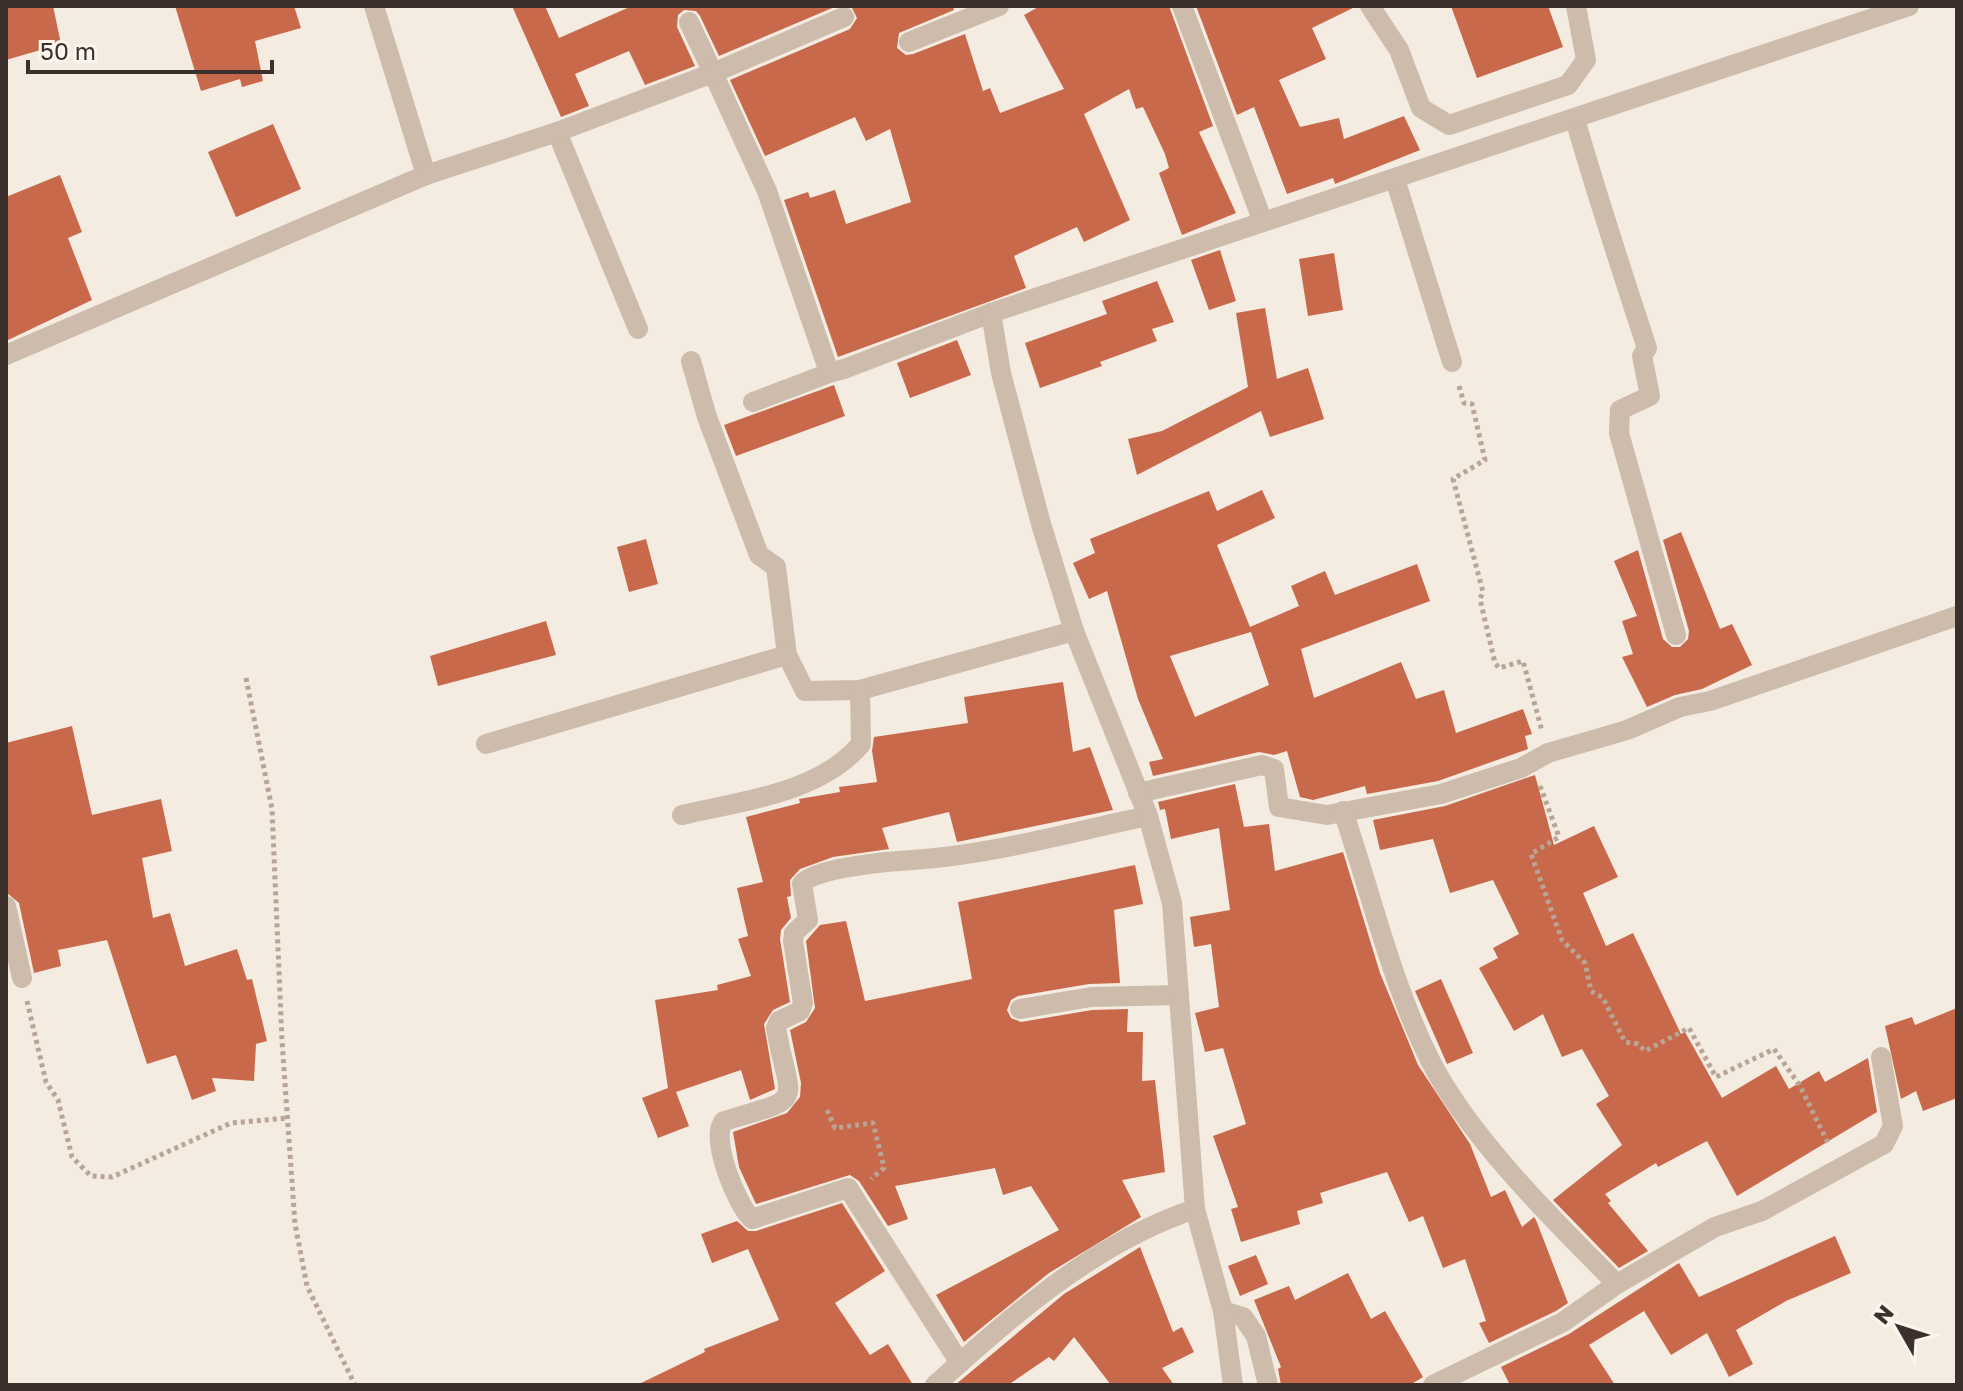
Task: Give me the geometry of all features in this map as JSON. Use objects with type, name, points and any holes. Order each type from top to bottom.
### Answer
[{"type":"street","points":[[374,6],[426,175]]},
{"type":"street","points":[[909,42],[999,6]]},
{"type":"street","points":[[1182,6],[1263,222]]},
{"type":"street","points":[[1370,6],[1399,50],[1421,108],[1449,125],[1568,85],[1586,60],[1576,6]]},
{"type":"street","points":[[753,402],[991,313],[1909,6]]},
{"type":"street","points":[[6,355],[426,175],[557,132],[713,73],[844,17]]},
{"type":"street","points":[[689,22],[767,191],[790,264],[832,372]]},
{"type":"street","points":[[1575,119],[1603,219],[1620,257],[1647,348],[1642,356],[1650,396],[1620,410],[1619,433],[1676,635]]},
{"type":"street","points":[[557,132],[638,329]]},
{"type":"street","points":[[1395,179],[1452,362]]},
{"type":"street","points":[[991,313],[1019,450],[1074,631],[1148,816],[1172,903],[1195,1209],[1223,1311],[1233,1385]]},
{"type":"street","points":[[691,361],[707,417],[759,555],[776,567],[787,655],[805,691],[860,690],[1074,631]]},
{"type":"street","points":[[1138,793],[1262,765],[1274,769],[1279,807],[1327,815],[1441,794],[1627,730],[1680,707],[1710,701],[1957,616]]},
{"type":"street","points":[[486,744],[787,655]]},
{"type":"street","points":[[682,815],[780,792],[845,763],[861,744],[860,690]]},
{"type":"street","points":[[1343,811],[1397,976],[1430,1060],[1468,1117],[1545,1212],[1617,1284]]},
{"type":"street","points":[[960,1363],[848,1188],[751,1218],[739,1196],[716,1135],[724,1121],[776,1105],[788,1098],[791,1088],[776,1028],[779,1021],[800,1011],[803,1003],[793,941],[794,933],[808,920],[802,892],[805,879],[883,861],[943,858],[1148,816]]},
{"type":"street","points":[[6,906],[22,978]]},
{"type":"street","points":[[1020,1009],[1091,997],[1179,995]]},
{"type":"street","points":[[1433,1385],[1563,1322],[1617,1284],[1715,1227],[1762,1211],[1884,1144],[1893,1126],[1881,1057]]},
{"type":"street","points":[[935,1385],[1099,1253],[1149,1224],[1195,1209]]},
{"type":"street","points":[[1223,1311],[1243,1317],[1256,1336],[1268,1385]]},
{"type":"path","points":[[1452,362],[1464,403],[1472,404],[1485,460],[1453,479],[1483,592],[1480,599],[1495,663],[1499,668],[1523,661],[1540,758],[1559,837],[1531,854],[1562,940],[1585,963],[1591,991],[1603,998],[1625,1042],[1638,1044],[1645,1051],[1689,1028],[1716,1077],[1774,1049],[1800,1086],[1841,1169]]},
{"type":"path","points":[[246,678],[272,809],[295,1224],[307,1286],[355,1385]]},
{"type":"path","points":[[22,978],[46,1082],[58,1100],[72,1157],[91,1176],[112,1177],[231,1123],[288,1118]]},
{"type":"path","points":[[827,1110],[835,1128],[870,1122],[877,1134],[883,1171],[848,1188]]},
{"type":"building","points":[[6,6],[53,6],[61,44],[6,60]]},
{"type":"building","points":[[175,6],[294,6],[301,28],[255,41],[263,81],[242,87],[240,79],[201,91]]},
{"type":"building","points":[[512,6],[545,6],[559,38],[632,6],[837,6],[719,56],[700,16],[696,11],[684,10],[678,15],[677,27],[695,66],[645,85],[629,51],[575,74],[589,106],[561,117]]},
{"type":"building","points":[[851,6],[953,6],[954,10],[899,33],[897,48],[906,55],[913,54],[965,34],[983,91],[990,88],[1000,113],[1064,89],[1024,15],[1040,6],[1169,6],[1213,126],[1199,132],[1236,213],[1182,235],[1159,173],[1169,168],[1165,154],[1143,107],[1136,109],[1129,89],[1084,114],[1130,220],[1084,242],[1077,227],[1014,256],[1026,288],[838,357],[784,200],[808,192],[810,198],[835,190],[846,224],[911,202],[890,129],[866,141],[855,117],[765,156],[730,80],[850,29],[857,18]]},
{"type":"building","points":[[1196,6],[1357,6],[1312,28],[1326,59],[1279,80],[1300,127],[1339,118],[1344,139],[1404,116],[1420,150],[1335,184],[1333,178],[1287,194],[1254,107],[1237,115]]},
{"type":"building","points":[[1451,6],[1548,6],[1563,47],[1477,78]]},
{"type":"building","points":[[273,124],[301,189],[236,217],[208,152]]},
{"type":"building","points":[[60,175],[82,232],[68,238],[92,300],[6,341],[6,197]]},
{"type":"building","points":[[1220,250],[1236,301],[1209,310],[1191,260]]},
{"type":"building","points":[[1334,253],[1343,310],[1308,316],[1299,259]]},
{"type":"building","points":[[1157,281],[1174,322],[1152,329],[1157,341],[1100,362],[1102,366],[1040,388],[1025,343],[1107,314],[1102,301]]},
{"type":"building","points":[[1265,308],[1277,379],[1308,368],[1324,419],[1270,437],[1261,411],[1137,475],[1128,439],[1162,431],[1248,387],[1236,313]]},
{"type":"building","points":[[957,340],[971,375],[910,398],[897,363]]},
{"type":"building","points":[[834,385],[845,416],[736,456],[724,425]]},
{"type":"building","points":[[1262,490],[1275,518],[1217,545],[1250,627],[1299,606],[1291,586],[1325,571],[1335,595],[1417,564],[1430,601],[1301,649],[1314,698],[1401,662],[1416,699],[1444,690],[1456,733],[1523,709],[1532,734],[1525,736],[1528,749],[1438,781],[1367,794],[1365,786],[1313,800],[1300,797],[1287,751],[1274,755],[1259,752],[1153,776],[1149,762],[1163,759],[1138,699],[1107,591],[1089,599],[1073,563],[1095,553],[1090,539],[1209,491],[1217,511]],"holes":[[[1251,632],[1269,685],[1195,717],[1170,656]]]},
{"type":"building","points":[[1681,532],[1720,629],[1732,624],[1752,665],[1702,689],[1675,695],[1647,707],[1622,657],[1633,654],[1622,621],[1637,616],[1614,561],[1638,550],[1663,639],[1672,647],[1680,647],[1688,639],[1689,631],[1663,540]]},
{"type":"building","points":[[646,539],[658,584],[629,592],[617,547]]},
{"type":"building","points":[[546,621],[556,655],[438,686],[430,656]]},
{"type":"building","points":[[1063,682],[1073,752],[1090,747],[1113,810],[957,842],[949,812],[882,828],[889,849],[833,857],[800,869],[790,880],[791,896],[787,897],[791,918],[781,930],[780,939],[790,1002],[773,1010],[764,1024],[775,1089],[750,1100],[741,1070],[676,1092],[689,1126],[658,1138],[642,1098],[668,1088],[655,1000],[718,990],[717,985],[751,976],[738,939],[748,936],[737,888],[763,882],[746,817],[800,803],[799,799],[840,792],[839,787],[877,782],[872,751],[874,737],[968,723],[964,697]]},
{"type":"building","points":[[72,726],[92,815],[161,799],[172,851],[142,858],[153,918],[170,913],[185,966],[237,949],[247,980],[252,979],[267,1041],[256,1044],[254,1081],[212,1078],[216,1091],[192,1100],[176,1055],[147,1064],[107,940],[58,950],[61,966],[34,973],[19,903],[7,893],[6,887],[6,743]]},
{"type":"building","points":[[1535,775],[1554,845],[1594,826],[1618,877],[1583,893],[1606,946],[1633,933],[1681,1034],[1685,1032],[1722,1098],[1776,1066],[1789,1089],[1819,1071],[1825,1082],[1868,1058],[1877,1112],[1737,1196],[1707,1141],[1658,1167],[1656,1163],[1605,1194],[1611,1201],[1608,1203],[1648,1251],[1619,1268],[1553,1200],[1622,1145],[1596,1104],[1609,1096],[1582,1049],[1562,1057],[1543,1014],[1514,1031],[1479,968],[1498,958],[1493,948],[1519,934],[1493,880],[1450,893],[1433,839],[1380,850],[1373,820],[1445,806]]},
{"type":"building","points":[[1235,784],[1244,827],[1269,824],[1275,871],[1343,852],[1380,973],[1418,1065],[1470,1144],[1491,1197],[1505,1190],[1522,1227],[1534,1217],[1536,1220],[1568,1303],[1556,1311],[1489,1343],[1479,1323],[1486,1321],[1465,1259],[1443,1268],[1423,1216],[1409,1222],[1387,1172],[1320,1193],[1323,1203],[1297,1211],[1300,1224],[1241,1242],[1231,1209],[1238,1207],[1213,1136],[1246,1124],[1223,1048],[1205,1052],[1195,1013],[1219,1007],[1211,944],[1194,947],[1190,917],[1230,910],[1219,828],[1171,839],[1165,809],[1160,810],[1158,802]]},
{"type":"building","points":[[1135,865],[1143,904],[1114,910],[1120,983],[1089,984],[1018,996],[1011,1000],[1007,1010],[1011,1018],[1021,1022],[1092,1010],[1128,1009],[1127,1032],[1143,1032],[1142,1081],[1155,1080],[1165,1172],[1122,1180],[1141,1217],[1049,1273],[964,1342],[936,1295],[1059,1230],[1031,1186],[1003,1195],[995,1168],[895,1186],[908,1219],[888,1226],[859,1181],[850,1175],[756,1204],[739,1167],[733,1132],[787,1113],[800,1097],[801,1083],[790,1030],[806,1022],[815,1008],[806,941],[820,925],[846,921],[865,1001],[972,979],[958,902]]},
{"type":"building","points":[[1441,979],[1473,1053],[1447,1064],[1415,991]]},
{"type":"building","points":[[1957,1008],[1957,1098],[1923,1111],[1916,1091],[1901,1099],[1885,1026],[1912,1017],[1915,1025]]},
{"type":"building","points":[[842,1203],[885,1271],[835,1303],[870,1355],[888,1344],[913,1385],[637,1385],[705,1352],[704,1349],[779,1320],[748,1249],[712,1263],[701,1234],[737,1221],[748,1231],[756,1231]]},
{"type":"building","points":[[1835,1236],[1851,1273],[1786,1301],[1736,1330],[1753,1364],[1729,1377],[1707,1333],[1671,1355],[1644,1311],[1589,1345],[1615,1385],[1510,1385],[1501,1367],[1569,1334],[1679,1263],[1699,1297]]},
{"type":"building","points":[[1140,1247],[1173,1332],[1182,1327],[1194,1352],[1162,1368],[1174,1385],[1111,1385],[1074,1337],[1054,1361],[1049,1357],[1008,1385],[955,1385],[1064,1294]]},
{"type":"building","points":[[1256,1255],[1268,1284],[1240,1296],[1228,1266]]},
{"type":"building","points":[[1348,1273],[1371,1319],[1385,1311],[1423,1377],[1410,1385],[1281,1385],[1278,1369],[1281,1367],[1254,1300],[1289,1286],[1295,1300]]}]
